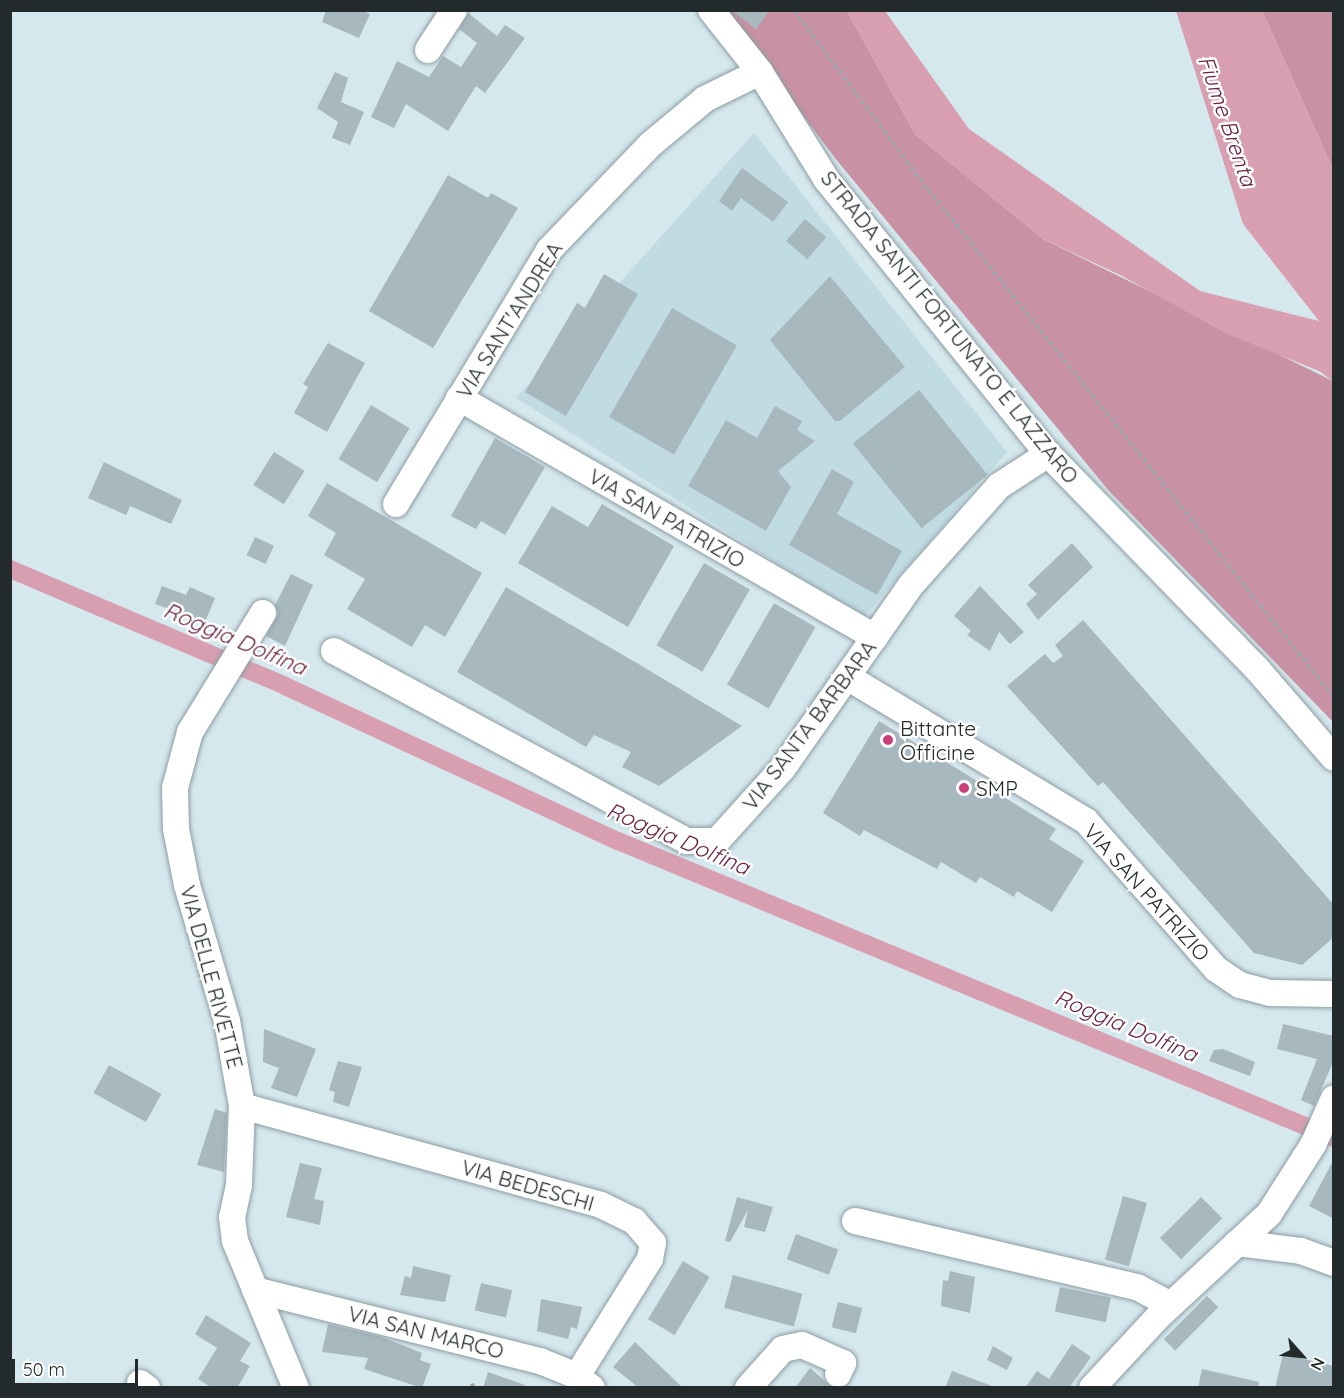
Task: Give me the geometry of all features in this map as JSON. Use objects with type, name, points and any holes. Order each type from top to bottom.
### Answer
[{"type":"street","points":[[428,51],[454,10]]},
{"type":"street","name":"STRADA SANTI FORTUNATO E LAZZARO","points":[[711,10],[760,72],[826,179],[1048,454],[1258,670],[1334,758]]},
{"type":"street","name":"VIA SANT'ANDREA","points":[[396,504],[549,250],[669,129],[705,99],[760,72]]},
{"type":"street","name":"VIA SAN PATRIZIO","points":[[459,399],[875,637]]},
{"type":"street","name":"VIA SANTA BARBARA","points":[[334,651],[687,841],[717,841],[747,810],[849,678],[911,585],[999,486],[1048,454]]},
{"type":"street","name":"VIA DELLE RIVETTE","points":[[263,613],[224,673],[190,732],[175,788],[176,829],[187,885],[227,1021],[242,1106],[239,1185],[232,1217],[240,1261],[255,1290],[296,1388]]},
{"type":"street","name":"VIA SAN PATRIZIO","points":[[849,678],[1086,821],[1216,969],[1240,985],[1270,993],[1334,994]]},
{"type":"street","name":"VIA BEDESCHI","points":[[242,1106],[601,1205],[634,1221],[653,1243],[650,1259],[584,1382]]},
{"type":"street","points":[[1092,1388],[1171,1305],[1260,1222],[1324,1131]]},
{"type":"street","points":[[855,1221],[1137,1287],[1171,1305]]},
{"type":"street","points":[[1260,1222],[1301,1251]]},
{"type":"street","points":[[1237,1243],[1301,1251],[1334,1263]]},
{"type":"street","name":"VIA SAN MARCO","points":[[255,1290],[540,1361],[584,1382]]},
{"type":"street","points":[[748,1388],[783,1349],[802,1346],[843,1363],[838,1374]]},
{"type":"path","points":[[794,10],[928,189],[1334,697]]},
{"type":"shaded area","points":[[1331,10],[1333,13],[1333,169],[1262,11]]},
{"type":"shaded area","points":[[715,11],[847,11],[915,134],[1043,239],[1333,381],[1333,722],[1109,491],[835,158],[742,34]]},
{"type":"shaded area","points":[[754,133],[1007,452],[863,618],[516,398]]},
{"type":"water","name":"Fiume Brenta","points":[[847,11],[885,11],[969,129],[1200,291],[1319,321],[1243,224],[1176,11],[1262,11],[1333,169],[1333,381],[1319,371],[1227,334],[1122,276],[1043,239],[915,134]]},
{"type":"building","points":[[326,10],[362,10],[370,14],[359,38],[322,22]]},
{"type":"building","points":[[731,10],[770,10],[756,29]]},
{"type":"building","points":[[468,13],[497,36],[505,25],[525,38],[485,93],[476,86],[448,131],[406,104],[394,128],[371,117],[397,61],[429,77],[443,56],[461,67],[477,43],[459,29]]},
{"type":"building","points":[[335,72],[348,78],[341,102],[364,112],[350,145],[332,138],[338,122],[317,108]]},
{"type":"building","points":[[742,168],[788,202],[773,222],[741,198],[732,211],[719,201]]},
{"type":"building","points":[[448,175],[488,198],[491,193],[518,208],[433,348],[369,311]]},
{"type":"building","points":[[805,219],[826,237],[807,259],[786,241]]},
{"type":"building","points":[[604,274],[638,294],[566,416],[525,392],[577,303],[585,308]]},
{"type":"building","points":[[830,276],[905,367],[840,421],[835,421],[770,340]]},
{"type":"building","points":[[672,308],[737,346],[674,455],[609,417]]},
{"type":"building","points":[[328,343],[365,363],[327,432],[294,413],[308,387],[303,384]]},
{"type":"building","points":[[919,390],[988,475],[922,528],[853,443]]},
{"type":"building","points":[[371,405],[410,428],[377,482],[339,459]]},
{"type":"building","points":[[775,406],[802,421],[797,430],[815,441],[778,471],[791,487],[766,531],[688,486],[726,420],[757,438]]},
{"type":"building","points":[[495,438],[545,467],[505,535],[481,521],[476,529],[451,516]]},
{"type":"building","points":[[274,452],[305,471],[284,504],[253,485]]},
{"type":"building","points":[[104,462],[182,500],[171,524],[130,506],[126,515],[88,498]]},
{"type":"building","points":[[832,469],[854,482],[837,514],[902,551],[877,595],[789,545]]},
{"type":"building","points":[[327,483],[482,573],[445,637],[425,625],[412,647],[347,609],[365,579],[324,555],[336,533],[308,516]]},
{"type":"building","points":[[602,504],[674,546],[628,627],[518,563],[552,506],[588,527]]},
{"type":"building","points":[[255,537],[274,546],[266,564],[247,555]]},
{"type":"building","points":[[1072,543],[1093,567],[1038,620],[1026,604],[1037,594],[1028,585]]},
{"type":"building","points":[[704,563],[750,590],[702,672],[656,645]]},
{"type":"building","points":[[291,574],[313,585],[285,646],[266,636],[278,614],[275,605]]},
{"type":"building","points":[[162,586],[186,595],[190,587],[215,598],[205,622],[155,604]]},
{"type":"building","points":[[980,586],[1024,632],[1010,644],[999,632],[990,651],[967,635],[971,631],[954,616]]},
{"type":"building","points":[[506,587],[742,726],[659,786],[622,767],[631,752],[594,735],[586,747],[457,672]]},
{"type":"building","points":[[774,603],[816,627],[769,708],[727,684]]},
{"type":"building","points":[[1083,620],[1334,905],[1334,937],[1302,965],[1254,953],[1103,782],[1098,786],[1007,686],[1045,654],[1053,663],[1063,656],[1055,645]]},
{"type":"building","points":[[879,721],[1056,829],[1049,839],[1084,861],[1052,912],[1017,891],[1014,897],[980,877],[976,883],[941,862],[937,869],[864,830],[860,836],[823,813]]},
{"type":"building","points":[[1283,1024],[1334,1036],[1334,1060],[1314,1106],[1301,1100],[1317,1059],[1277,1049]]},
{"type":"building","points":[[264,1029],[316,1049],[297,1097],[271,1088],[279,1068],[263,1062]]},
{"type":"building","points":[[1223,1049],[1255,1062],[1250,1076],[1209,1061],[1214,1050]]},
{"type":"building","points":[[338,1061],[362,1067],[349,1107],[333,1102],[335,1092],[329,1090]]},
{"type":"building","points":[[109,1065],[161,1094],[146,1122],[93,1093]]},
{"type":"building","points":[[215,1109],[227,1113],[224,1172],[197,1165]]},
{"type":"building","points":[[1334,1159],[1334,1219],[1309,1206]]},
{"type":"building","points":[[300,1163],[322,1168],[314,1199],[324,1201],[320,1225],[286,1217]]},
{"type":"building","points":[[1123,1196],[1147,1203],[1129,1266],[1105,1259]]},
{"type":"building","points":[[737,1197],[773,1207],[765,1232],[744,1227],[748,1210],[730,1242],[725,1241]]},
{"type":"building","points":[[1201,1197],[1222,1218],[1181,1259],[1160,1238]]},
{"type":"building","points":[[796,1234],[838,1249],[829,1275],[787,1259]]},
{"type":"building","points":[[683,1261],[710,1277],[675,1335],[648,1319]]},
{"type":"building","points":[[413,1266],[451,1275],[445,1302],[400,1295],[405,1276],[411,1278]]},
{"type":"building","points":[[950,1271],[975,1277],[970,1313],[941,1306],[943,1280],[948,1281]]},
{"type":"building","points":[[733,1275],[803,1294],[794,1326],[724,1308]]},
{"type":"building","points":[[481,1283],[512,1290],[506,1317],[475,1310]]},
{"type":"building","points":[[1060,1287],[1111,1298],[1106,1322],[1055,1311]]},
{"type":"building","points":[[1207,1296],[1218,1307],[1175,1350],[1164,1339]]},
{"type":"building","points":[[541,1299],[582,1307],[577,1329],[571,1327],[568,1339],[537,1331]]},
{"type":"building","points":[[838,1302],[862,1308],[856,1333],[832,1327]]},
{"type":"building","points":[[206,1315],[251,1343],[240,1361],[250,1366],[237,1388],[212,1388],[198,1379],[217,1348],[195,1334]]},
{"type":"building","points":[[328,1324],[382,1337],[422,1353],[420,1360],[431,1364],[422,1388],[364,1369],[368,1358],[322,1352]]},
{"type":"building","points":[[635,1342],[683,1388],[639,1388],[613,1367]]},
{"type":"building","points":[[1072,1344],[1091,1357],[1069,1388],[1025,1388],[1037,1371],[1049,1379]]},
{"type":"building","points":[[993,1346],[1013,1358],[1007,1370],[987,1360]]},
{"type":"building","points":[[1283,1354],[1334,1366],[1334,1388],[1275,1388]]},
{"type":"building","points":[[810,1368],[825,1381],[832,1388],[795,1388]]},
{"type":"building","points":[[1202,1369],[1259,1382],[1258,1388],[1198,1388]]},
{"type":"building","points":[[952,1371],[992,1386],[991,1388],[945,1388]]},
{"type":"building","points":[[488,1372],[525,1385],[525,1388],[483,1388]]},
{"type":"waterway","name":"Roggia Dolfina","points":[[10,569],[285,686],[618,841],[1334,1138]]},
{"type":"place","name":"Bittante Officine","points":[[888,740]]},
{"type":"place","name":"SMP","points":[[964,788]]}]
